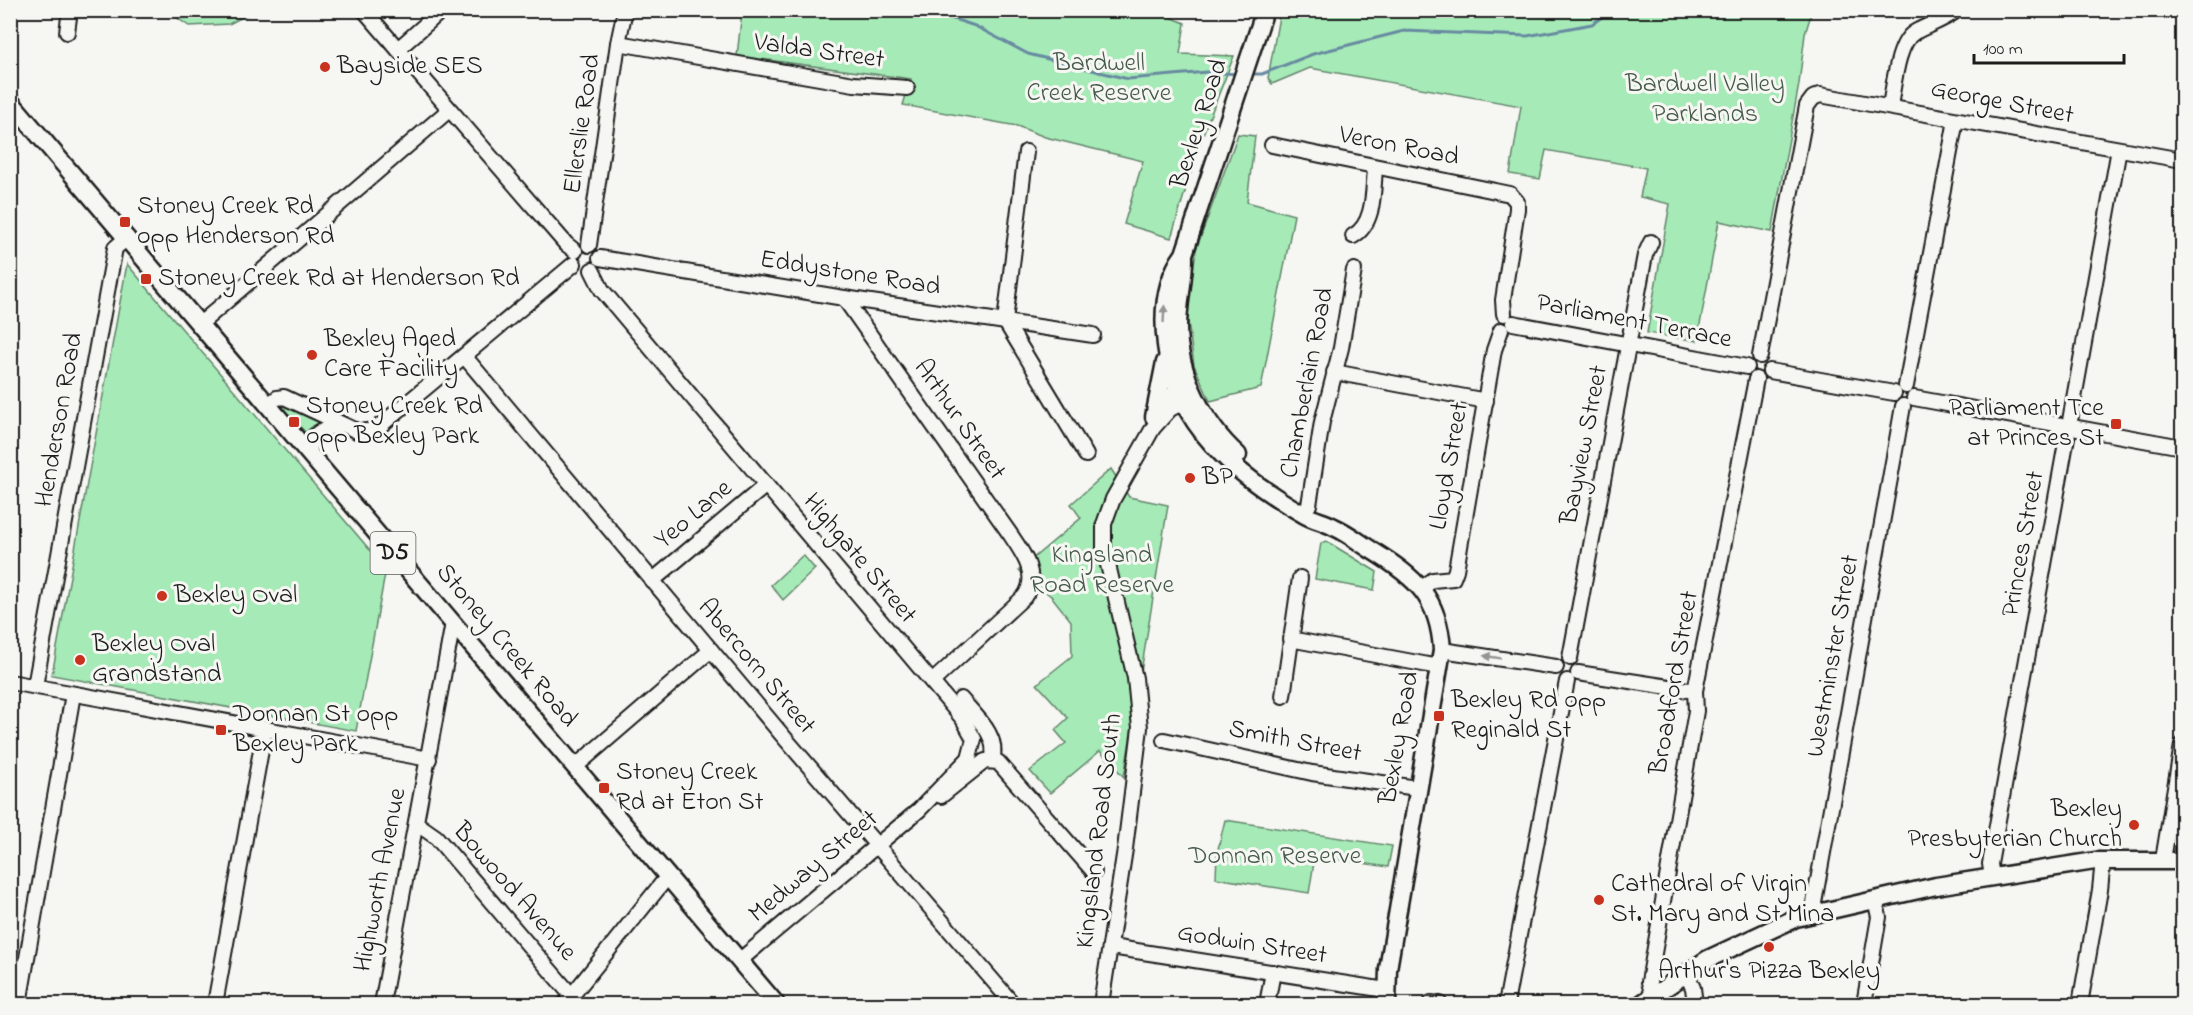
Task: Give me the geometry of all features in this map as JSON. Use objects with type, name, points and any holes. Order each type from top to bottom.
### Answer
[{"type":"main road","name":"Bexley Road","points":[[1265,10],[1184,254],[1178,331],[1187,394],[1235,453],[1268,480],[1309,505],[1335,527],[1408,574],[1422,588],[1434,611],[1442,650],[1417,788],[1386,997]]},
{"type":"main road","name":"Stoney Creek Road","points":[[10,101],[776,1005]]},
{"type":"main road","name":"Bexley Road","points":[[1184,254],[1174,267],[1166,296],[1163,327],[1166,350],[1207,439],[1242,473],[1306,516],[1335,527]]},
{"type":"main road","points":[[1154,422],[1166,350]]},
{"type":"main road","points":[[1647,1000],[1686,973],[1774,926],[1812,914],[1875,899],[1992,877],[2103,860],[2182,861]]},
{"type":"street","points":[[67,32],[70,10]]},
{"type":"street","points":[[268,405],[277,398],[284,397],[363,433],[375,430],[465,357],[575,258],[589,245],[597,249],[600,258],[598,266],[584,271],[575,258],[364,10]]},
{"type":"street","points":[[398,49],[442,10]]},
{"type":"street","name":"Ellerslie Road","points":[[589,245],[618,43],[625,10]]},
{"type":"street","points":[[1890,106],[1904,42],[1914,33],[1943,21],[1957,10]]},
{"type":"street","name":"Valda Street","points":[[618,43],[854,84],[907,88]]},
{"type":"street","name":"George Street","points":[[1760,356],[1807,106],[1813,98],[1820,95],[1831,95],[1956,120],[2182,160]]},
{"type":"street","points":[[200,324],[449,110]]},
{"type":"street","points":[[1900,389],[1956,120]]},
{"type":"street","name":"Veron Road","points":[[1272,145],[1375,168],[1504,191],[1514,198]]},
{"type":"street","name":"Princes Street","points":[[1992,877],[1990,864],[2119,149]]},
{"type":"street","points":[[1026,152],[1005,321],[1086,455]]},
{"type":"street","points":[[1353,236],[1362,231],[1367,221],[1375,168]]},
{"type":"street","name":"Lloyd Street","points":[[1422,588],[1433,580],[1452,578],[1494,350],[1506,323],[1503,300],[1517,209],[1514,198]]},
{"type":"street","name":"Henderson Road","points":[[35,686],[116,248],[127,238]]},
{"type":"street","name":"Bayview Street","points":[[1570,658],[1645,255],[1651,242]]},
{"type":"street","name":"Eddystone Road","points":[[600,258],[844,298],[1093,335]]},
{"type":"street","name":"Highgate Street","points":[[592,270],[602,290],[970,729],[974,745],[969,758],[919,810]]},
{"type":"street","name":"Chamberlain Road","points":[[1309,505],[1322,422],[1341,348],[1354,270]]},
{"type":"street","name":"Arthur Street","points":[[844,298],[1010,534],[1027,560],[1030,571],[1029,588],[1024,597],[932,682]]},
{"type":"street","name":"Parliament Terrace","points":[[1506,323],[1747,367]]},
{"type":"street","points":[[1760,356],[1768,360],[1770,371],[1765,377],[1756,379],[1751,376],[1747,367],[1751,358],[1760,356]]},
{"type":"street","name":"Abercorn Street","points":[[465,357],[652,581],[1013,1005]]},
{"type":"street","points":[[1770,371],[1912,390],[1908,402],[2070,426],[2182,447]]},
{"type":"street","points":[[1334,372],[1486,400]]},
{"type":"street","name":"Broadford Street","points":[[1647,1000],[1696,711],[1695,691],[1756,379]]},
{"type":"street","name":"Kingsland Road South","points":[[1101,1005],[1139,744],[1140,713],[1137,686],[1104,548],[1103,534],[1106,513],[1162,403],[1187,394]]},
{"type":"street","name":"Westminster Street","points":[[1812,914],[1908,402]]},
{"type":"street","points":[[311,456],[311,445],[317,433],[327,427],[343,425]]},
{"type":"street","name":"Yeo Lane","points":[[652,581],[766,485]]},
{"type":"street","points":[[1283,696],[1300,578]]},
{"type":"street","name":"Highworth Avenue","points":[[382,1005],[453,623]]},
{"type":"street","points":[[1290,639],[1439,667]]},
{"type":"street","points":[[575,767],[711,650]]},
{"type":"street","points":[[1442,650],[1556,667]]},
{"type":"street","points":[[1506,1005],[1572,677],[1577,663],[1570,658],[1560,660],[1556,667],[1559,677],[1572,677],[1695,691]]},
{"type":"street","points":[[10,682],[429,759]]},
{"type":"street","points":[[19,1005],[73,694]]},
{"type":"street","points":[[961,699],[992,739],[994,752],[992,760]]},
{"type":"street","points":[[215,1005],[265,729]]},
{"type":"street","name":"Smith Street","points":[[1164,740],[1312,772],[1417,788]]},
{"type":"street","points":[[2163,860],[2182,745]]},
{"type":"street","points":[[919,810],[985,761],[992,760],[1005,768],[1094,872]]},
{"type":"street","name":"Medway Street","points":[[739,961],[878,848],[919,810]]},
{"type":"street","name":"Bowood Avenue","points":[[416,823],[436,837],[568,1000]]},
{"type":"street","points":[[2066,1005],[2080,1004],[2103,860]]},
{"type":"street","points":[[568,1000],[668,876]]},
{"type":"street","points":[[1864,1005],[1879,916],[1875,899]]},
{"type":"street","name":"Godwin Street","points":[[1111,947],[1273,972],[1386,997]]},
{"type":"street","points":[[1267,1005],[1273,972]]},
{"type":"street","points":[[1686,973],[1693,988],[1695,1005]]},
{"type":"green space","name":"Bardwell Creek Reserve","points":[[1153,10],[1185,23],[1180,54],[1234,56],[1201,139],[1171,238],[1124,224],[1143,161],[1045,137],[1017,126],[903,105],[911,79],[737,56],[742,11]]},
{"type":"green space","name":"Bardwell Valley Parklands","points":[[1280,10],[1832,11],[1831,14],[1812,11],[1805,34],[1799,84],[1772,232],[1719,221],[1697,341],[1647,333],[1670,204],[1640,197],[1646,168],[1546,150],[1540,179],[1510,174],[1521,106],[1310,68],[1272,84],[1268,78]]},
{"type":"green space","points":[[167,11],[254,11],[229,24],[189,26]]},
{"type":"green space","points":[[1238,134],[1255,136],[1247,202],[1294,215],[1261,388],[1210,401],[1194,365],[1187,314],[1196,250]]},
{"type":"green space","points":[[127,264],[386,569],[356,731],[52,675]]},
{"type":"green space","points":[[283,404],[322,421],[307,434],[283,408]]},
{"type":"green space","name":"Kingsland Road Reserve","points":[[1111,469],[1129,497],[1168,505],[1124,777],[1100,751],[1050,793],[1030,771],[1066,743],[1055,730],[1068,718],[1037,684],[1072,656],[1071,621],[1052,597],[1019,570],[1081,518],[1071,504]]},
{"type":"green space","points":[[1326,541],[1377,572],[1374,590],[1315,579],[1321,543]]},
{"type":"green space","points":[[803,555],[815,569],[783,600],[771,585]]},
{"type":"green space","name":"Donnan Reserve","points":[[1225,820],[1392,846],[1388,867],[1315,856],[1309,893],[1216,878],[1217,853]]},
{"type":"waterway","points":[[926,10],[975,26],[1028,54],[1128,79],[1207,72],[1238,74]]},
{"type":"waterway","points":[[1251,74],[1262,74],[1313,54],[1404,31],[1527,36],[1592,24],[1612,10]]},
{"type":"place","name":"Bayside SES","points":[[325,67]]},
{"type":"place","name":"Stoney Creek Rd opp Henderson Rd","points":[[125,222]]},
{"type":"place","name":"Stoney Creek Rd at Henderson Rd","points":[[146,279]]},
{"type":"place","name":"Bexley Aged Care Facility","points":[[312,355]]},
{"type":"place","name":"Stoney Creek Rd opp Bexley Park","points":[[294,422]]},
{"type":"place","name":"Parliament Tce at Princes St","points":[[2116,424]]},
{"type":"place","name":"BP","points":[[1190,478]]},
{"type":"place","name":"Bexley Oval","points":[[162,596]]},
{"type":"place","name":"Bexley Oval Grandstand","points":[[80,660]]},
{"type":"place","name":"Bexley Rd opp Reginald St","points":[[1439,716]]},
{"type":"place","name":"Donnan St opp Bexley Park","points":[[221,730]]},
{"type":"place","name":"Stoney Creek Rd at Eton St","points":[[604,788]]},
{"type":"place","name":"Bexley Presbyterian Church","points":[[2134,825]]},
{"type":"place","name":"Cathedral of Virgin St. Mary and St Mina","points":[[1599,900]]},
{"type":"place","name":"Arthur's Pizza Bexley","points":[[1769,947]]}]
